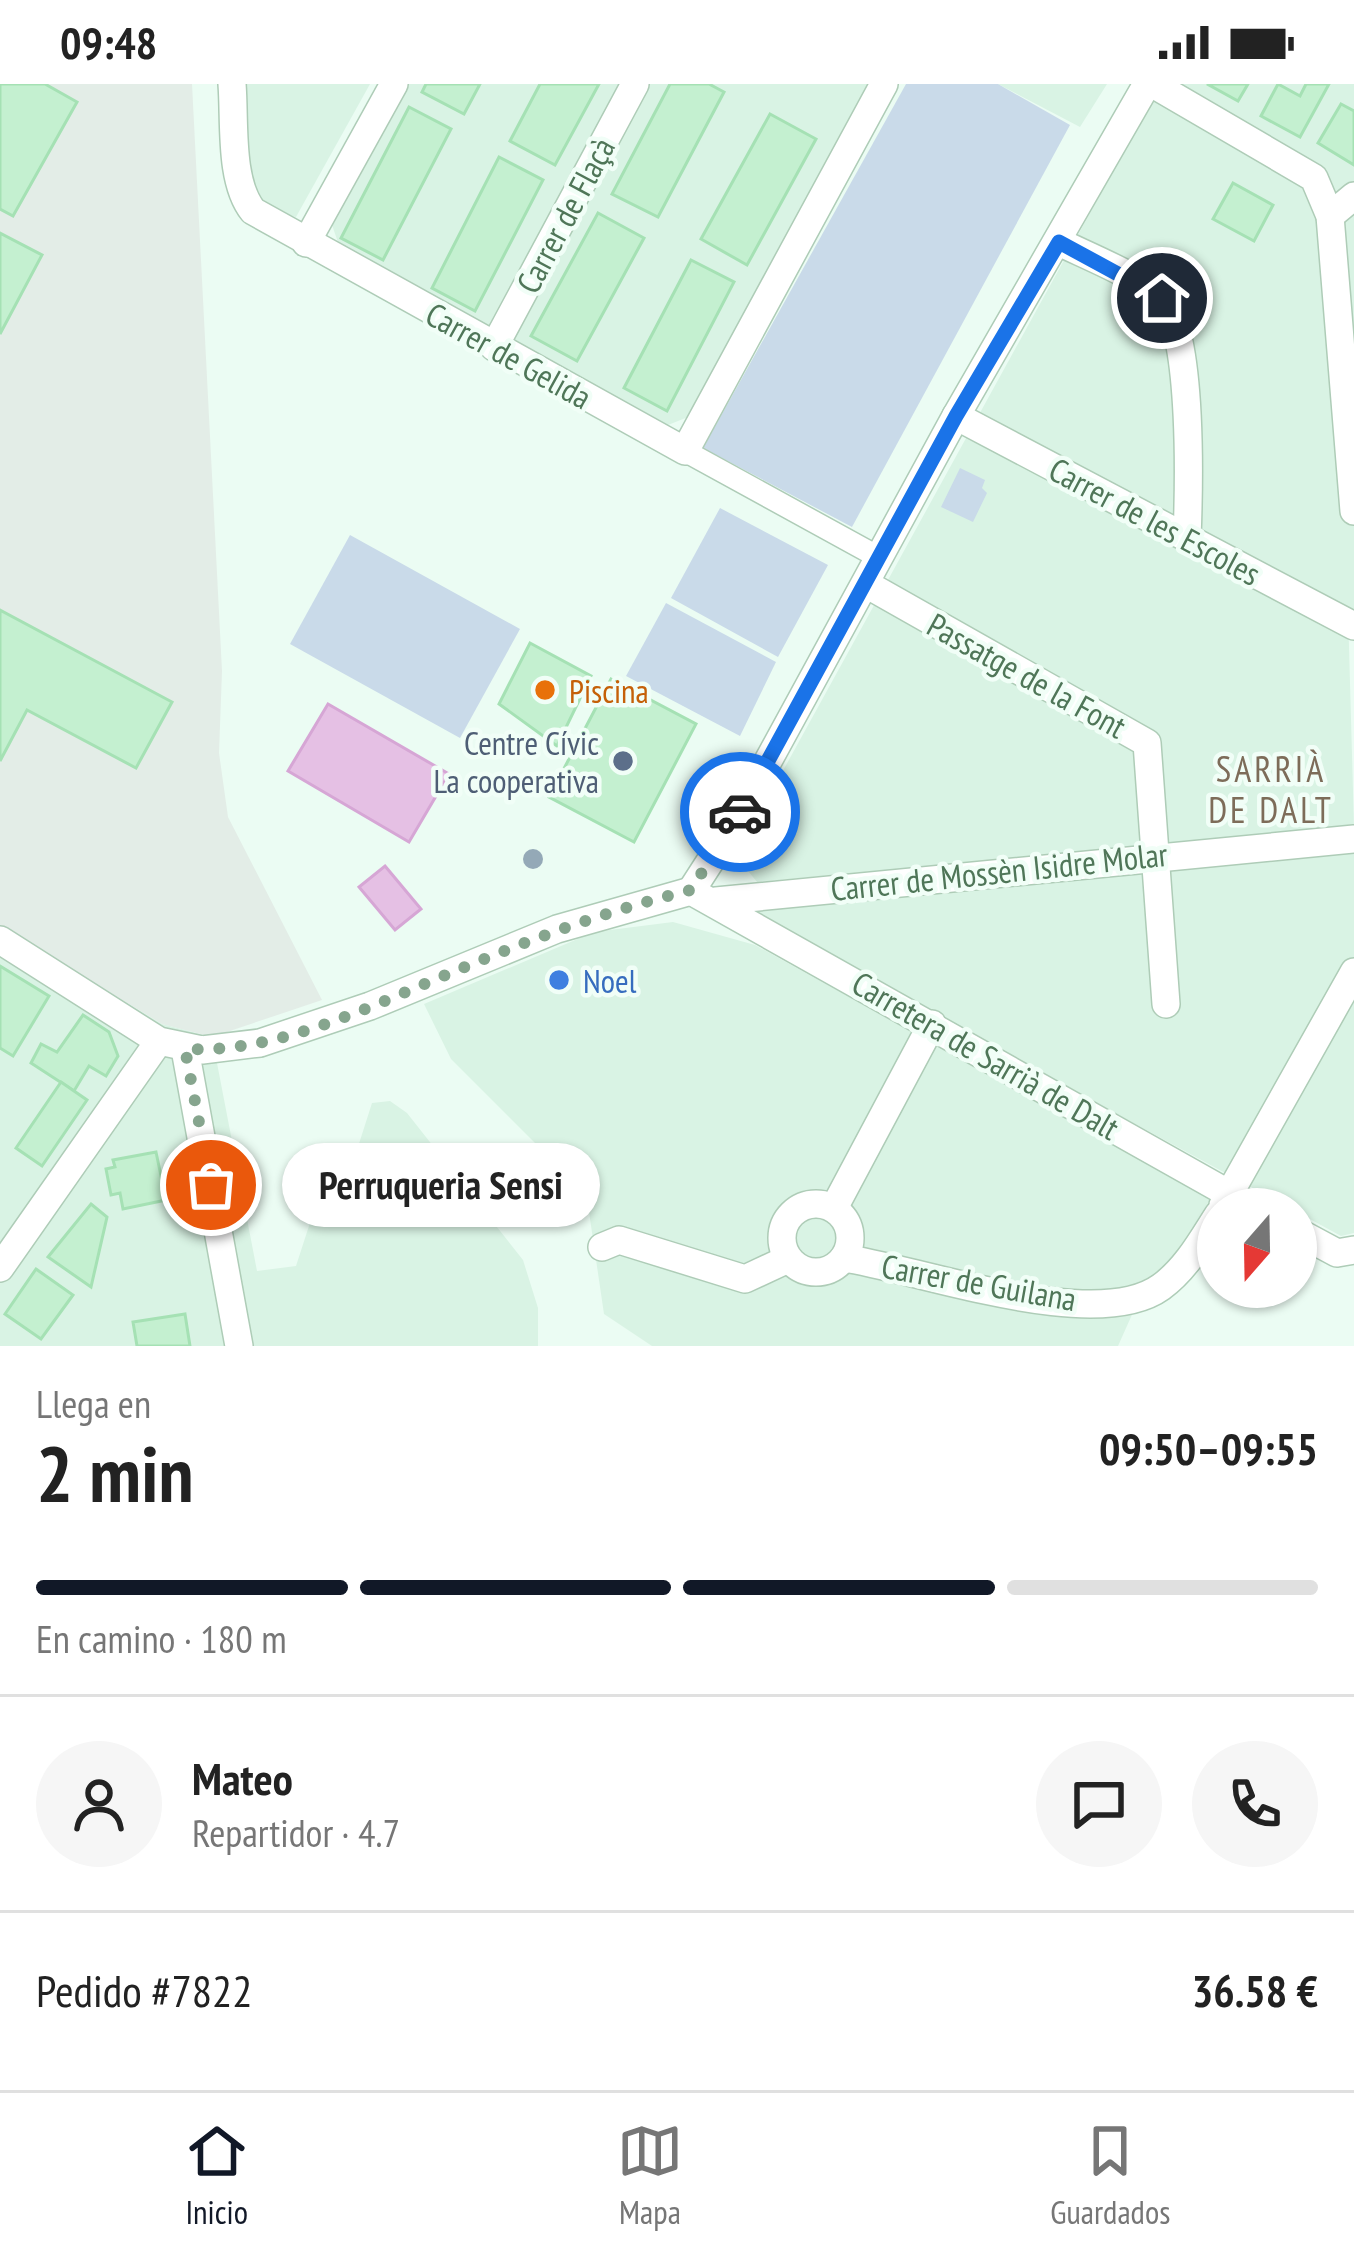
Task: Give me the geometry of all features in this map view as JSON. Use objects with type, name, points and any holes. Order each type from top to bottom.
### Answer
[{"type":"street","name":"Carrer de Gelida","points":[[232,84],[244,200],[306,243],[880,558]]},
{"type":"street","points":[[306,243],[394,84]]},
{"type":"street","name":"Carrer de Flaçà","points":[[494,346],[635,84]]},
{"type":"street","points":[[686,452],[884,84]]},
{"type":"street","points":[[0,940],[172,1045],[260,1043],[370,1006],[596,916],[703,896],[731,829],[956,416],[1150,84],[1314,178],[1330,216],[1354,511]]},
{"type":"street","points":[[1330,216],[1354,196]]},
{"type":"street","points":[[1059,242],[1162,298],[1174,322],[1191,456],[1187,538]]},
{"type":"street","name":"Carrer de les Escoles","points":[[956,416],[1354,626]]},
{"type":"street","name":"Passatge de la Font","points":[[866,584],[1147,742],[1166,1004]]},
{"type":"street","name":"Carrer de Mossèn Isidre Molar","points":[[703,896],[1354,839]]},
{"type":"street","name":"Carretera de Sarrià de Dalt","points":[[703,896],[932,1024],[1197,1190]]},
{"type":"street","name":"Carrer de Guilana","points":[[1233,1188],[1354,972]]},
{"type":"street","points":[[834,1208],[932,1024]]},
{"type":"street","points":[[0,1268],[172,1045]]},
{"type":"street","points":[[172,1045],[239,1346]]},
{"type":"street","points":[[811,1203],[834,1208],[847,1222],[851,1240],[844,1258],[827,1271],[805,1271],[788,1259],[781,1236],[790,1214],[811,1203]]},
{"type":"street","points":[[602,1247],[619,1240],[745,1279],[788,1259]]},
{"type":"street","points":[[1317,1242],[1337,1253],[1354,1250]]},
{"type":"street","name":"Carrer de Guilana","points":[[844,1258],[1076,1304],[1131,1302],[1161,1287],[1197,1248]]},
{"type":"shaded area","points":[[0,84],[192,84],[222,671],[219,753],[228,817],[322,1000],[212,1037],[162,1024],[0,926]]},
{"type":"shaded area","points":[[235,84],[370,84],[296,217],[261,207],[243,166]]},
{"type":"shaded area","points":[[408,84],[871,84],[688,417],[663,427],[341,251],[332,225]]},
{"type":"shaded area","points":[[906,84],[998,84],[1070,125],[852,527],[703,448]]},
{"type":"shaded area","points":[[998,84],[1107,84],[1080,127]]},
{"type":"shaded area","points":[[1161,84],[1354,84],[1354,611],[1348,611],[1354,827],[757,882],[736,856]]},
{"type":"shaded area","points":[[960,468],[985,480],[982,488],[987,493],[973,522],[941,507]]},
{"type":"shaded area","points":[[720,508],[828,565],[778,657],[671,598]]},
{"type":"shaded area","points":[[350,535],[520,629],[460,738],[290,644]]},
{"type":"shaded area","points":[[666,603],[776,662],[740,736],[626,676]]},
{"type":"shaded area","points":[[328,704],[449,774],[409,842],[288,771]]},
{"type":"shaded area","points":[[1354,852],[1354,1233],[1341,1236],[1317,1223],[1317,1188],[1253,1188],[759,919],[760,906]]},
{"type":"shaded area","points":[[385,866],[421,909],[395,930],[359,887]]},
{"type":"shaded area","points":[[673,922],[755,945],[1197,1190],[1197,1230],[1186,1250],[1143,1290],[1118,1346],[652,1346],[604,1314],[589,1212],[556,1164],[451,1059],[424,1004],[594,932]]},
{"type":"shaded area","points":[[0,926],[162,1024],[212,1037],[257,1271],[296,1266],[319,1195],[349,1175],[372,1103],[390,1101],[407,1113],[523,1260],[538,1308],[538,1346],[0,1346]]},
{"type":"building","points":[[0,84],[45,84],[77,102],[13,216],[0,209]]},
{"type":"building","points":[[426,84],[480,84],[464,114],[422,92]]},
{"type":"building","points":[[540,84],[599,84],[555,165],[510,141]]},
{"type":"building","points":[[670,84],[709,84],[724,92],[658,217],[612,194]]},
{"type":"building","points":[[1207,84],[1248,84],[1238,101]]},
{"type":"building","points":[[1278,84],[1300,96],[1306,84],[1329,84],[1300,137],[1261,116]]},
{"type":"building","points":[[1341,104],[1354,111],[1354,165],[1318,143]]},
{"type":"building","points":[[409,107],[451,129],[383,260],[341,238]]},
{"type":"building","points":[[770,114],[816,139],[747,265],[701,239]]},
{"type":"building","points":[[499,157],[543,180],[475,311],[432,288]]},
{"type":"building","points":[[1233,183],[1273,205],[1254,241],[1213,219]]},
{"type":"building","points":[[598,213],[644,238],[577,361],[531,336]]},
{"type":"building","points":[[0,233],[42,255],[0,334]]},
{"type":"building","points":[[691,260],[734,282],[667,411],[624,388]]},
{"type":"building","points":[[0,610],[172,702],[136,768],[27,710],[0,761]]},
{"type":"building","name":"Piscina","points":[[530,643],[591,676],[557,746],[499,704]]},
{"type":"building","name":"Centre Cívic La cooperativa","points":[[611,679],[696,724],[634,842],[549,797]]},
{"type":"building","points":[[0,966],[49,996],[13,1056],[0,1048]]},
{"type":"building","points":[[83,1015],[109,1032],[118,1056],[106,1076],[89,1066],[74,1091],[31,1063],[41,1044],[57,1052]]},
{"type":"building","points":[[61,1082],[87,1100],[42,1166],[16,1148]]},
{"type":"building","points":[[156,1152],[166,1200],[123,1209],[120,1193],[111,1195],[106,1169],[115,1167],[113,1160]]},
{"type":"building","points":[[91,1204],[107,1217],[91,1287],[48,1257]]},
{"type":"building","points":[[36,1269],[73,1295],[41,1339],[5,1314]]},
{"type":"building","points":[[185,1314],[190,1346],[137,1346],[133,1322]]},
{"type":"way so far","points":[[211,1185],[185,1049],[260,1043],[370,1006],[557,929],[691,890],[740,812]]},
{"type":"place","name":"Piscina","points":[[545,690]]},
{"type":"place","name":"Centre Cívic La cooperativa","points":[[623,761]]},
{"type":"place","name":"Noel","points":[[559,980]]},
{"type":"place","name":"Perruqueria Sensi","points":[[211,1185]]},
{"type":"district","name":"SARRIÀ DE DALT","points":[[1271,788]]},
{"type":"route","points":[[740,812],[956,416],[1059,242],[1162,298]]}]
